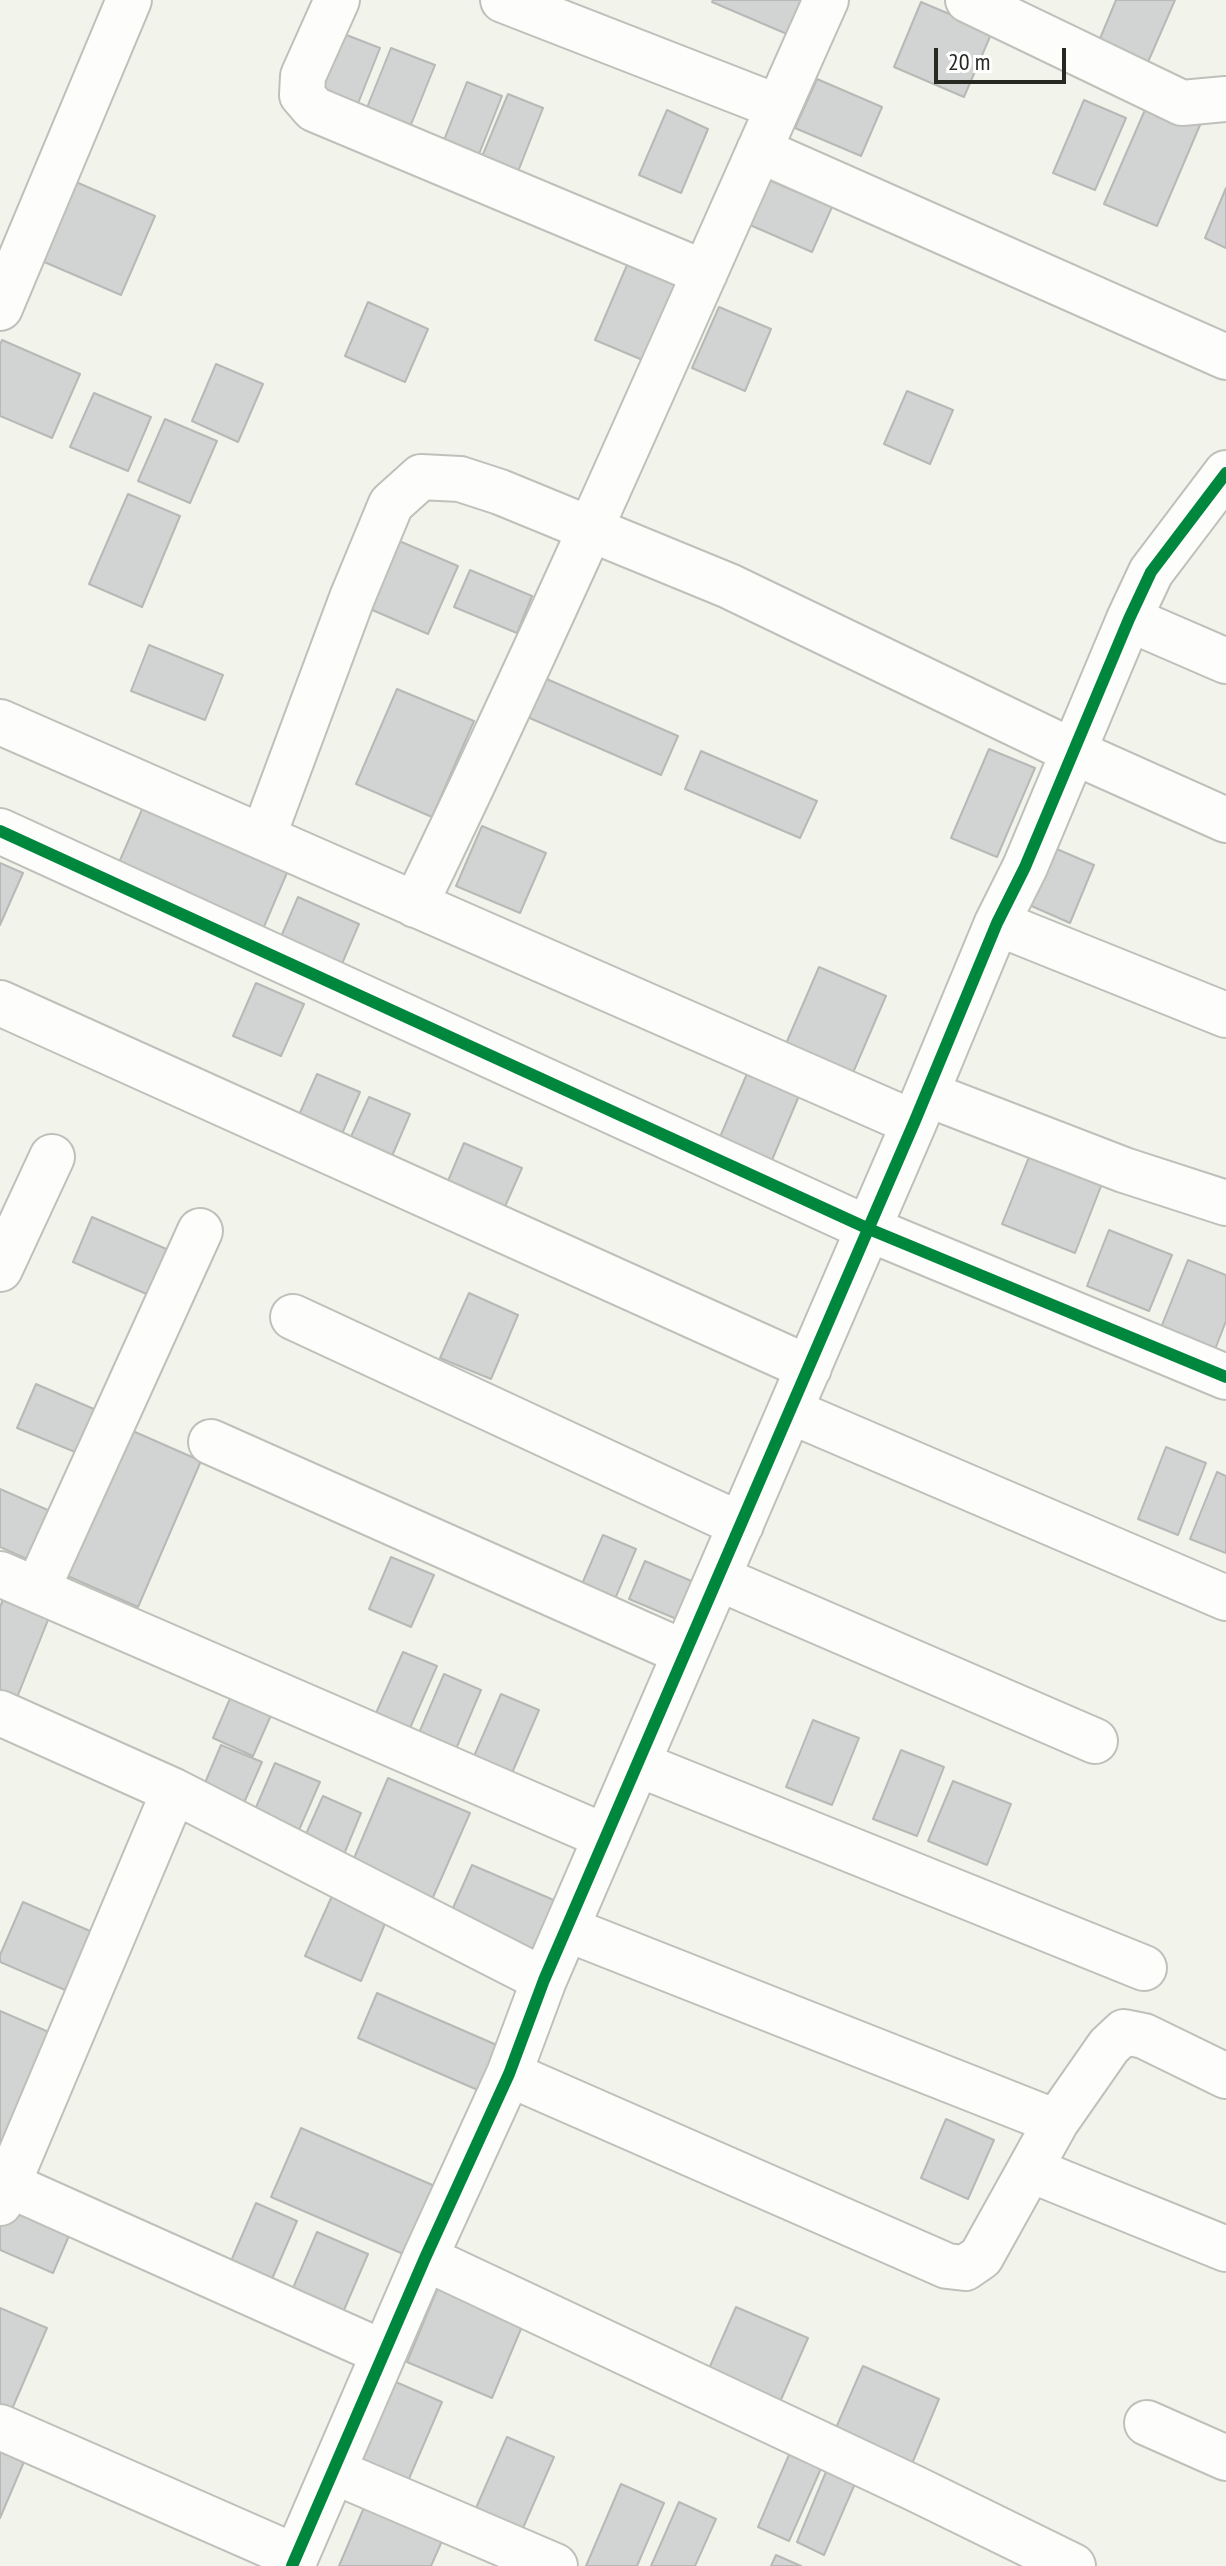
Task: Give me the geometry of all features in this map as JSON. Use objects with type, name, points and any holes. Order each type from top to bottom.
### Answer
[{"type":"street","points":[[0,308],[129,0]]},
{"type":"street","points":[[337,0],[303,76],[302,95],[314,109],[705,273]]},
{"type":"street","points":[[503,0],[778,107]]},
{"type":"street","points":[[415,905],[592,529],[826,0]]},
{"type":"street","points":[[968,0],[1182,103],[1226,99]]},
{"type":"street","points":[[759,150],[1226,357]]},
{"type":"street","points":[[0,2427],[294,2562],[425,2258],[509,2074],[544,1980],[1129,619],[1151,572],[1210,521],[1226,473]]},
{"type":"street","points":[[263,837],[352,598],[391,504],[421,477],[460,479],[500,492],[729,586],[1074,752],[1226,820]]},
{"type":"street","points":[[1129,619],[1226,661]]},
{"type":"street","points":[[0,722],[415,905],[920,1109],[1226,1203]]},
{"type":"street","points":[[0,831],[869,1229],[1226,1377]]},
{"type":"street","points":[[997,923],[1226,1015]]},
{"type":"street","points":[[0,1003],[809,1368]]},
{"type":"street","points":[[0,1269],[52,1157]]},
{"type":"street","points":[[200,1231],[18,1582],[606,1837]]},
{"type":"street","points":[[293,1317],[741,1525]]},
{"type":"street","points":[[790,1411],[1226,1598]]},
{"type":"street","points":[[211,1442],[685,1653]]},
{"type":"street","points":[[718,1578],[1095,1741]]},
{"type":"street","points":[[0,1713],[174,1791],[544,1980]]},
{"type":"street","points":[[638,1764],[1144,1968]]},
{"type":"street","points":[[174,1791],[3,2190],[384,2353]]},
{"type":"street","points":[[567,1929],[1056,2122]]},
{"type":"street","points":[[509,2074],[947,2266],[965,2268],[981,2257],[1056,2122],[1109,2046],[1124,2032],[1144,2036],[1226,2076]]},
{"type":"street","points":[[1031,2170],[1226,2249]]},
{"type":"street","points":[[425,2258],[1073,2566]]},
{"type":"street","points":[[1147,2423],[1226,2458]]},
{"type":"street","points":[[333,2471],[555,2566]]},
{"type":"building","points":[[713,0],[810,0],[794,37]]},
{"type":"building","points":[[1116,0],[1175,0],[1148,62],[1099,41]]},
{"type":"building","points":[[921,2],[992,32],[964,97],[894,67]]},
{"type":"building","points":[[331,29],[380,48],[357,106],[309,87]]},
{"type":"building","points":[[391,48],[435,65],[408,132],[364,115]]},
{"type":"building","points":[[817,79],[882,107],[861,156],[795,128]]},
{"type":"building","points":[[467,82],[502,96],[479,154],[444,140]]},
{"type":"building","points":[[508,94],[543,108],[517,174],[481,159]]},
{"type":"building","points":[[1084,100],[1126,118],[1095,190],[1053,173]]},
{"type":"building","points":[[1148,103],[1200,125],[1157,226],[1104,204]]},
{"type":"building","points":[[667,110],[708,129],[681,193],[639,175]]},
{"type":"building","points":[[69,179],[155,216],[121,295],[35,258]]},
{"type":"building","points":[[769,180],[832,207],[812,252],[750,225]]},
{"type":"building","points":[[1226,188],[1226,248],[1205,238]]},
{"type":"building","points":[[633,251],[682,273],[645,361],[595,340]]},
{"type":"building","points":[[368,302],[428,329],[405,382],[345,356]]},
{"type":"building","points":[[719,307],[771,329],[745,391],[692,368]]},
{"type":"building","points":[[2,340],[80,374],[52,438],[0,416]]},
{"type":"building","points":[[216,364],[263,384],[238,442],[192,421]]},
{"type":"building","points":[[907,391],[953,410],[930,464],[884,444]]},
{"type":"building","points":[[94,393],[151,417],[128,471],[70,447]]},
{"type":"building","points":[[165,419],[217,441],[190,503],[138,481]]},
{"type":"building","points":[[128,494],[180,516],[142,607],[89,584]]},
{"type":"building","points":[[392,538],[458,566],[428,634],[363,606]]},
{"type":"building","points":[[470,570],[532,596],[517,633],[454,607]]},
{"type":"building","points":[[149,645],[223,675],[205,720],[131,691]]},
{"type":"building","points":[[542,677],[678,736],[661,775],[525,716]]},
{"type":"building","points":[[397,689],[474,721],[432,817],[356,784]]},
{"type":"building","points":[[989,749],[1035,768],[997,857],[951,838]]},
{"type":"building","points":[[701,751],[817,801],[800,838],[685,789]]},
{"type":"building","points":[[147,798],[292,861],[260,936],[114,874]]},
{"type":"building","points":[[482,826],[546,853],[520,913],[456,886]]},
{"type":"building","points":[[1052,847],[1094,865],[1070,923],[1027,904]]},
{"type":"building","points":[[0,863],[23,873],[0,925]]},
{"type":"building","points":[[298,897],[359,924],[338,973],[277,946]]},
{"type":"building","points":[[819,967],[886,996],[852,1075],[785,1046]]},
{"type":"building","points":[[256,983],[304,1004],[281,1056],[233,1036]]},
{"type":"building","points":[[749,1069],[801,1091],[772,1160],[720,1137]]},
{"type":"building","points":[[317,1074],[360,1092],[335,1150],[292,1131]]},
{"type":"building","points":[[369,1097],[410,1114],[386,1170],[344,1152]]},
{"type":"building","points":[[464,1143],[522,1168],[499,1220],[442,1195]]},
{"type":"building","points":[[1031,1152],[1103,1181],[1075,1253],[1002,1224]]},
{"type":"building","points":[[92,1217],[178,1254],[158,1299],[73,1262]]},
{"type":"building","points":[[1109,1230],[1172,1255],[1149,1311],[1087,1286]]},
{"type":"building","points":[[1188,1260],[1226,1275],[1226,1321],[1214,1352],[1160,1330]]},
{"type":"building","points":[[469,1293],[518,1315],[491,1379],[440,1358]]},
{"type":"building","points":[[36,1384],[110,1416],[92,1459],[17,1428]]},
{"type":"building","points":[[126,1428],[201,1461],[138,1607],[63,1574]]},
{"type":"building","points":[[1166,1447],[1206,1463],[1178,1535],[1138,1519]]},
{"type":"building","points":[[1217,1472],[1226,1476],[1226,1553],[1190,1539]]},
{"type":"building","points":[[0,1489],[59,1515],[38,1564],[0,1547]]},
{"type":"building","points":[[603,1535],[636,1549],[612,1606],[579,1591]]},
{"type":"building","points":[[391,1557],[434,1575],[411,1627],[369,1609]]},
{"type":"building","points":[[645,1561],[696,1583],[679,1620],[629,1599]]},
{"type":"building","points":[[7,1590],[52,1610],[16,1700],[0,1694],[0,1607]]},
{"type":"building","points":[[403,1652],[437,1666],[410,1728],[376,1713]]},
{"type":"building","points":[[444,1674],[481,1690],[456,1749],[419,1733]]},
{"type":"building","points":[[235,1687],[276,1704],[253,1756],[213,1738]]},
{"type":"building","points":[[501,1694],[539,1710],[509,1780],[471,1763]]},
{"type":"building","points":[[813,1720],[859,1738],[832,1805],[786,1787]]},
{"type":"building","points":[[221,1745],[262,1762],[239,1814],[199,1797]]},
{"type":"building","points":[[901,1750],[944,1767],[917,1836],[873,1819]]},
{"type":"building","points":[[275,1763],[320,1782],[295,1839],[251,1819]]},
{"type":"building","points":[[388,1778],[470,1813],[430,1904],[349,1870]]},
{"type":"building","points":[[953,1781],[1011,1804],[987,1865],[928,1841]]},
{"type":"building","points":[[323,1796],[361,1813],[342,1859],[302,1843]]},
{"type":"building","points":[[472,1865],[563,1904],[537,1965],[445,1926]]},
{"type":"building","points":[[332,1896],[387,1919],[361,1981],[305,1956]]},
{"type":"building","points":[[23,1902],[97,1934],[72,1993],[0,1962],[0,1955]]},
{"type":"building","points":[[377,1993],[499,2046],[480,2091],[358,2038]]},
{"type":"building","points":[[0,2011],[58,2036],[0,2170]]},
{"type":"building","points":[[946,2119],[994,2140],[968,2199],[921,2178]]},
{"type":"building","points":[[301,2128],[437,2187],[408,2256],[271,2197]]},
{"type":"building","points":[[15,2190],[77,2217],[53,2273],[0,2250],[0,2225]]},
{"type":"building","points":[[256,2203],[297,2221],[269,2286],[228,2268]]},
{"type":"building","points":[[317,2232],[368,2254],[338,2324],[287,2302]]},
{"type":"building","points":[[441,2280],[526,2317],[492,2398],[407,2362]]},
{"type":"building","points":[[736,2307],[808,2338],[776,2411],[704,2380]]},
{"type":"building","points":[[0,2308],[47,2328],[12,2409],[0,2404]]},
{"type":"building","points":[[863,2366],[939,2399],[909,2471],[832,2437]]},
{"type":"building","points":[[389,2379],[442,2402],[408,2481],[355,2457]]},
{"type":"building","points":[[507,2437],[554,2457],[516,2544],[469,2524]]},
{"type":"building","points":[[0,2446],[26,2457],[0,2518]]},
{"type":"building","points":[[791,2450],[823,2464],[789,2541],[758,2527]]},
{"type":"building","points":[[828,2467],[857,2479],[824,2555],[797,2542]]},
{"type":"building","points":[[621,2484],[664,2503],[637,2566],[586,2566]]},
{"type":"building","points":[[368,2498],[446,2532],[431,2566],[339,2566]]},
{"type":"building","points":[[679,2502],[716,2519],[695,2566],[651,2566]]},
{"type":"building","points":[[776,2555],[801,2566],[771,2566]]},
{"type":"cycle path","points":[[292,2566],[425,2258],[509,2074],[544,1980],[1129,619],[1151,572],[1226,473]]},
{"type":"cycle path","points":[[0,831],[869,1229],[1226,1377]]}]
